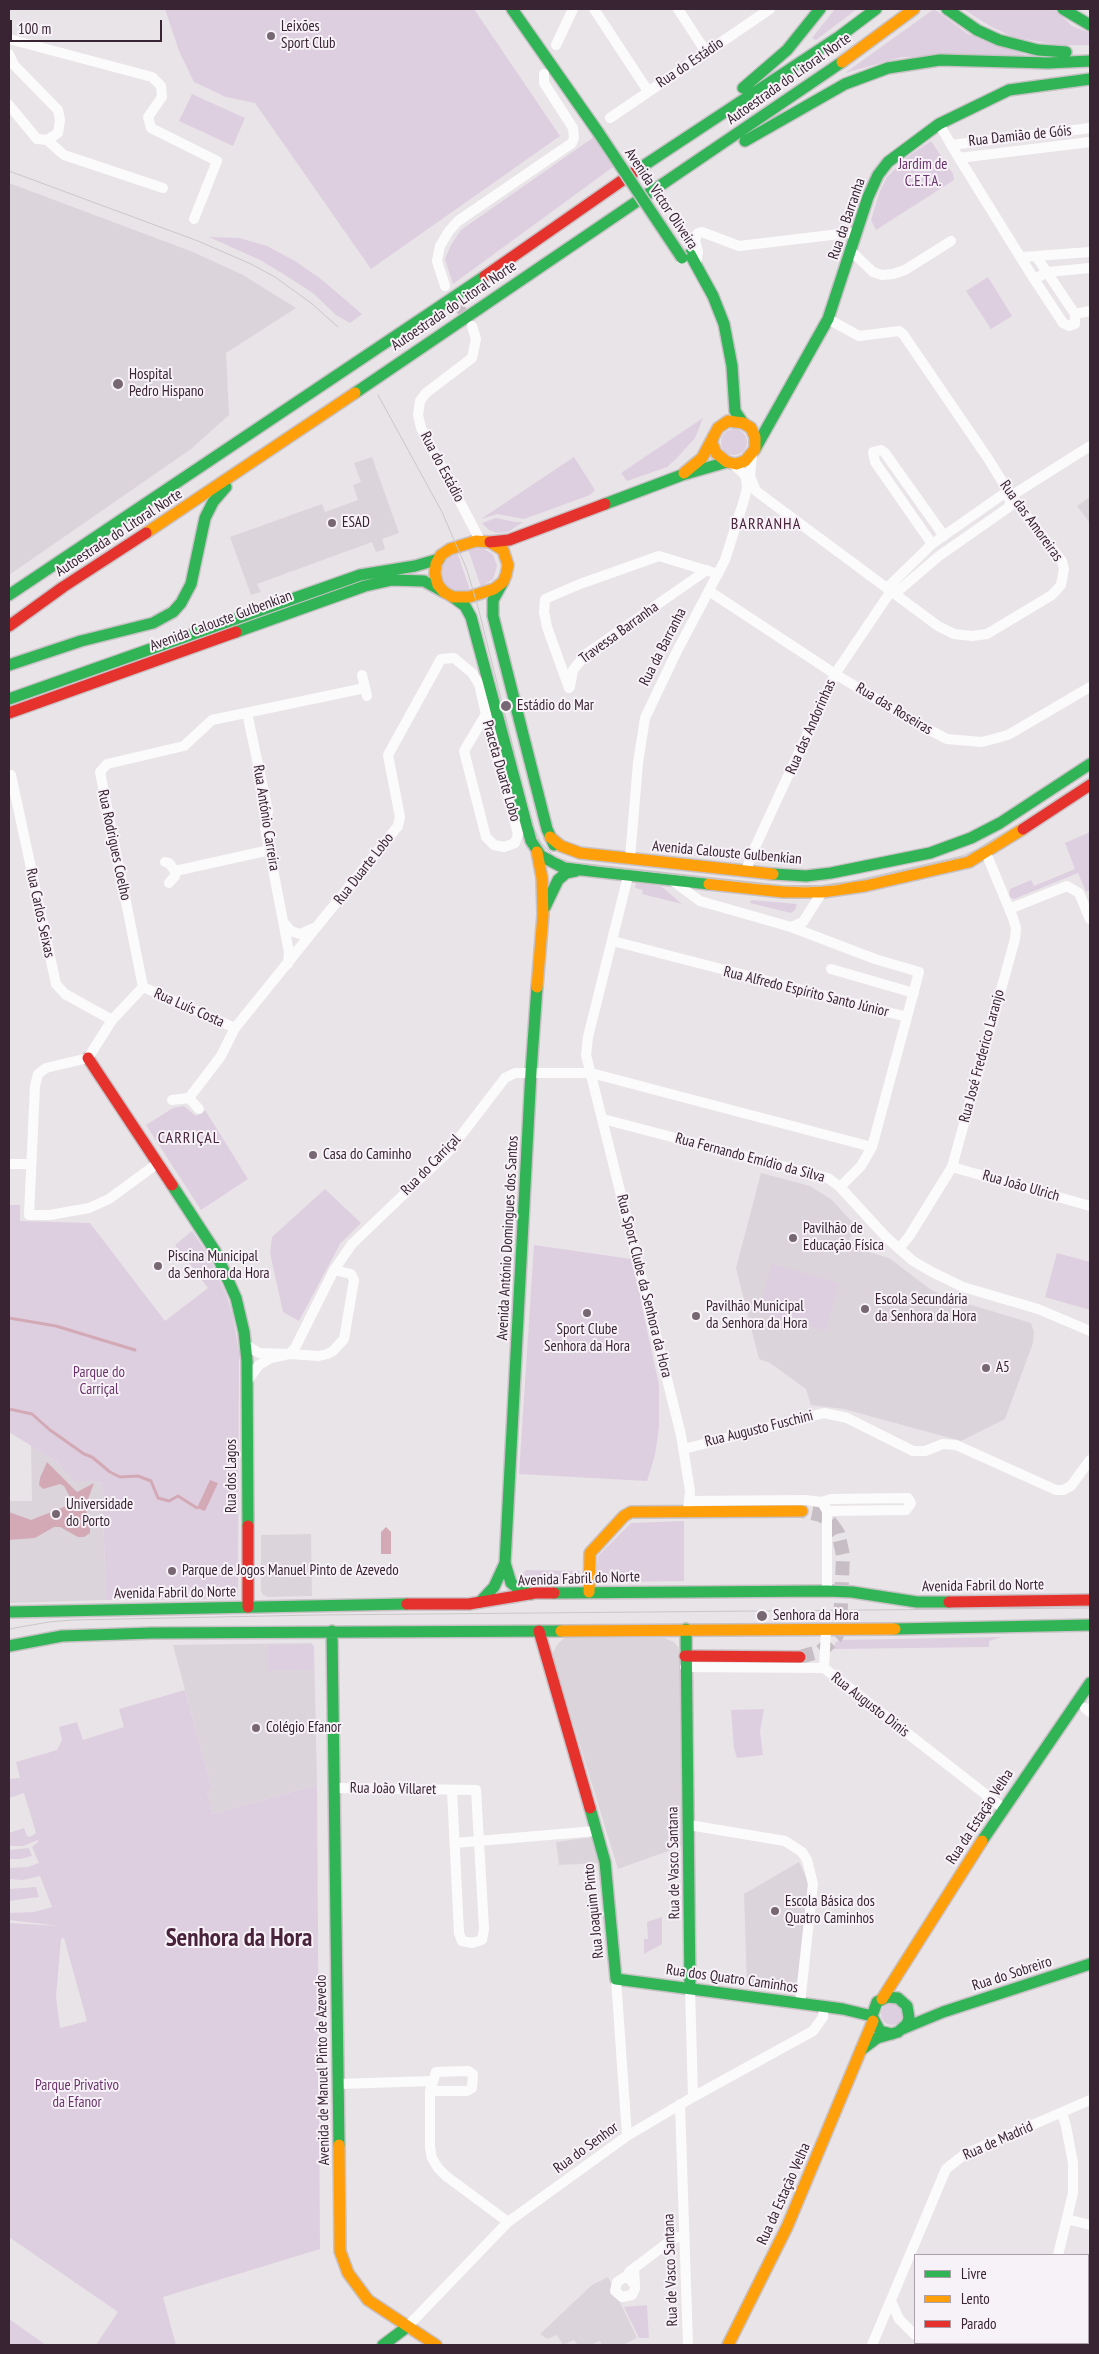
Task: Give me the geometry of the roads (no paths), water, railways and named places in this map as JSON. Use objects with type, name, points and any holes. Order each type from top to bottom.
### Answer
[{"type":"main road","name":"Avenida Victor Oliveira","points":[[517,9],[605,126],[713,296],[724,324],[732,366],[735,411],[738,418],[745,424]]},
{"type":"main road","points":[[652,159],[778,59],[812,22],[820,9]]},
{"type":"main road","name":"Autoestrada do Litoral Norte","points":[[9,595],[483,277],[652,159],[840,36],[876,9]]},
{"type":"main road","name":"Autoestrada do Litoral Norte","points":[[9,626],[63,587],[259,459],[544,263],[657,189],[840,63],[914,9]]},
{"type":"main road","points":[[1063,9],[1090,25]]},
{"type":"main road","points":[[950,12],[977,30],[1012,44],[1052,51],[1090,51]]},
{"type":"main road","points":[[657,189],[730,152],[837,88],[860,77],[888,68],[940,60],[1048,63],[1090,61]]},
{"type":"main road","name":"Rua da Barranha","points":[[753,451],[780,407],[828,319],[868,197],[883,168],[895,155],[939,124],[1009,90],[1090,79]]},
{"type":"main road","name":"Avenida Victor Oliveira","points":[[682,475],[702,458],[716,432],[727,397],[723,348],[705,296],[689,259]]},
{"type":"main road","name":"Rua da Barranha","points":[[745,424],[762,420],[780,407]]},
{"type":"main road","points":[[503,582],[494,589],[475,596],[448,594],[438,584],[435,574],[439,559],[450,549],[485,541],[509,540],[682,475],[729,463],[745,461],[753,451],[755,438],[745,424],[728,421],[716,432],[716,453],[729,463]]},
{"type":"main road","points":[[9,676],[126,631],[163,619],[181,603],[191,584],[204,518],[208,510],[226,487],[259,459]]},
{"type":"main road","points":[[528,533],[514,548],[503,582],[493,600],[493,616],[546,829],[555,851],[543,915]]},
{"type":"main road","points":[[485,541],[503,550],[508,564]]},
{"type":"main road","name":"Avenida Calouste Gulbenkian","points":[[9,699],[360,575],[415,566],[439,559]]},
{"type":"main road","points":[[9,590],[52,566]]},
{"type":"main road","name":"Avenida Calouste Gulbenkian","points":[[9,713],[365,586],[392,580],[412,579],[424,581],[465,606],[471,617],[527,829],[537,852]]},
{"type":"main road","points":[[9,665],[81,641],[126,631]]},
{"type":"main road","name":"Avenida Calouste Gulbenkian","points":[[550,837],[561,846],[577,852],[746,871],[796,875],[822,874],[901,860],[952,846],[1000,823],[1090,764]]},
{"type":"main road","points":[[537,852],[554,864],[578,871],[783,892],[822,892],[952,867],[986,853],[1090,785]]},
{"type":"main road","name":"Avenida António Domingues dos Santos","points":[[505,1563],[532,1072],[543,915],[542,878],[537,852]]},
{"type":"main road","name":"Avenida António Domingues dos Santos","points":[[543,915],[548,898],[558,880],[566,874],[578,871]]},
{"type":"main road","points":[[822,874],[825,880],[822,892]]},
{"type":"main road","name":"Rua dos Lagos","points":[[88,1058],[158,1163],[224,1268],[236,1298],[246,1345],[248,1380],[248,1607]]},
{"type":"main road","points":[[589,1592],[590,1553],[624,1516],[635,1511],[689,1505],[802,1511]]},
{"type":"main road","points":[[505,1563],[511,1584],[531,1594]]},
{"type":"main road","points":[[480,1602],[494,1587],[505,1563]]},
{"type":"main road","name":"Avenida Fabril do Norte","points":[[9,1612],[469,1604],[531,1594],[589,1592],[827,1591],[852,1592],[916,1602],[1090,1600]]},
{"type":"main road","points":[[9,1646],[62,1636],[86,1635],[332,1631],[826,1630],[1090,1625]]},
{"type":"main road","name":"Rua de Vasco Santana","points":[[686,1629],[690,1988]]},
{"type":"main road","name":"Avenida de Manuel Pinto de Azevedo","points":[[332,1631],[340,2251],[348,2273],[375,2305],[436,2345]]},
{"type":"main road","name":"Rua Joaquim Pinto","points":[[539,1631],[595,1831],[606,1862],[616,1978]]},
{"type":"main road","points":[[685,1661],[800,1657]]},
{"type":"main road","name":"Rua da Estação Velha","points":[[879,2000],[1003,1808],[1090,1683]]},
{"type":"main road","name":"Rua do Sobreiro","points":[[897,2031],[943,2012],[1090,1964]]},
{"type":"main road","points":[[860,2051],[872,2041],[897,2031],[909,2018],[899,1971]]},
{"type":"main road","name":"Rua dos Quatro Caminhos","points":[[616,1978],[824,2007],[843,2008],[879,2000]]},
{"type":"main road","points":[[897,2031],[880,2031],[872,2018],[879,2000],[893,1996],[905,2004]]},
{"type":"main road","name":"Rua do Sobreiro","points":[[905,2004],[915,2011],[928,2015],[943,2012]]},
{"type":"main road","name":"Rua dos Quatro Caminhos","points":[[843,2008],[872,2018]]},
{"type":"main road","name":"Rua da Estação Velha","points":[[728,2345],[787,2227],[872,2018]]},
{"type":"main road","name":"Rua do Senhor","points":[[383,2345],[407,2327]]},
{"type":"street","points":[[556,45],[573,9]]},
{"type":"street","points":[[594,9],[648,91]]},
{"type":"street","points":[[678,9],[706,52]]},
{"type":"street","name":"Rua do Estádio","points":[[605,126],[648,91],[770,9]]},
{"type":"street","points":[[9,39],[152,77],[158,82],[161,86],[162,97],[148,117],[151,128],[217,161],[194,219]]},
{"type":"street","points":[[9,54],[14,66],[58,110],[60,120],[58,133],[47,140]]},
{"type":"street","points":[[445,286],[437,261],[440,246],[449,231],[458,221],[572,143],[574,138],[573,128],[544,83],[544,74]]},
{"type":"street","points":[[9,105],[37,139],[47,140],[64,154],[163,188]]},
{"type":"street","points":[[939,124],[1063,323],[1069,326],[1075,324],[1075,314],[1036,256]]},
{"type":"street","name":"Rua Damião de Góis","points":[[951,145],[1090,128]]},
{"type":"street","name":"Rua Damião de Góis","points":[[959,158],[1090,142]]},
{"type":"street","points":[[689,259],[698,252],[695,240],[698,233],[707,233],[739,246],[856,234]]},
{"type":"street","points":[[851,251],[873,272],[882,275],[905,270],[951,241]]},
{"type":"street","points":[[1020,256],[1090,252]]},
{"type":"street","points":[[1034,279],[1048,272],[1090,268]]},
{"type":"street","points":[[1075,314],[1090,312]]},
{"type":"street","name":"Rua das Amoreiras","points":[[750,476],[756,491],[764,498],[947,631],[980,636],[998,628],[1052,595],[1061,585],[1063,577],[1062,561],[1011,496],[989,460],[903,334],[899,331],[859,336],[828,319]]},
{"type":"street","name":"Rua do Estádio","points":[[472,326],[476,339],[472,358],[426,393],[420,401],[418,415],[421,428],[485,541]]},
{"type":"street","name":"Rua das Andorinhas","points":[[746,871],[751,856],[835,674],[891,591],[890,585],[932,544],[1002,496],[1011,496],[1090,446]]},
{"type":"street","points":[[932,544],[875,462],[873,452],[877,449],[885,453],[944,536]]},
{"type":"street","name":"Rua da Barranha","points":[[750,476],[753,451]]},
{"type":"street","name":"Rua da Barranha","points":[[630,858],[638,763],[645,718],[730,548],[747,488],[743,473],[729,463]]},
{"type":"street","name":"Rua das Andorinhas","points":[[891,591],[898,591],[939,556],[1009,507],[1011,496]]},
{"type":"street","name":"Travessa Barranha","points":[[653,557],[665,557],[707,570],[586,654],[573,670],[569,688],[547,626],[544,612],[545,599],[556,593],[653,557]]},
{"type":"street","points":[[707,570],[718,574]]},
{"type":"street","name":"Rua das Roseiras","points":[[709,591],[835,674],[937,735],[969,742],[995,740],[1008,736],[1090,687]]},
{"type":"street","name":"Rua Duarte Lobo","points":[[189,1098],[221,1056],[235,1028],[398,826],[400,817],[388,755],[441,659],[454,658],[472,672],[479,684],[486,714]]},
{"type":"street","name":"Rua Rodrigues Coelho","points":[[142,987],[100,772],[107,764],[184,746],[208,722],[247,713],[366,692],[362,675]]},
{"type":"street","name":"Rua António Carreira","points":[[247,713],[268,811],[265,828],[289,952],[288,964]]},
{"type":"street","name":"Praceta Duarte Lobo","points":[[486,714],[518,834],[515,843],[504,847],[494,845],[486,837],[464,751],[486,714]]},
{"type":"street","name":"Rua Carlos Seixas","points":[[11,775],[56,984],[66,994],[112,1020]]},
{"type":"street","points":[[175,871],[270,850]]},
{"type":"street","name":"Rua José Frederico Laranjo","points":[[899,1249],[910,1235],[952,1167],[1015,938],[1016,928],[986,853]]},
{"type":"street","points":[[165,862],[169,863],[175,871],[175,876],[169,883]]},
{"type":"street","points":[[591,1073],[586,1046],[622,907],[628,876]]},
{"type":"street","points":[[673,880],[700,901],[791,928],[875,959],[919,972],[907,1018]]},
{"type":"street","points":[[1009,909],[1067,886],[1081,896],[1090,919]]},
{"type":"street","points":[[791,928],[803,922],[822,892]]},
{"type":"street","points":[[284,923],[288,928],[300,934],[310,931],[322,922]]},
{"type":"street","name":"Rua Alfredo Espírito Santo Júnior","points":[[613,941],[907,1018],[872,1147],[861,1166],[840,1187]]},
{"type":"street","points":[[831,969],[914,993]]},
{"type":"street","points":[[142,987],[112,1020],[88,1058],[46,1068],[38,1074],[35,1086],[30,1164],[29,1215],[50,1215],[90,1208],[109,1199],[158,1163]]},
{"type":"street","name":"Rua Luís Costa","points":[[142,987],[235,1028]]},
{"type":"street","points":[[532,1072],[591,1073],[872,1147]]},
{"type":"street","name":"Rua do Carriçal","points":[[289,1354],[295,1348],[334,1270],[352,1244],[449,1151],[505,1078],[515,1073],[532,1072]]},
{"type":"street","name":"Rua Sport Clube da Senhora da Hora","points":[[591,1073],[684,1449],[689,1505]]},
{"type":"street","points":[[172,1100],[189,1098],[199,1109]]},
{"type":"street","name":"Rua Fernando Emídio da Silva","points":[[603,1119],[821,1176],[840,1187],[899,1249],[913,1261],[944,1280],[1038,1309],[1090,1331]]},
{"type":"street","points":[[9,1164],[30,1164]]},
{"type":"street","name":"Rua João Ulrich","points":[[952,1167],[1090,1206]]},
{"type":"street","points":[[246,1345],[259,1353],[319,1356],[333,1351],[344,1339],[354,1280],[350,1274],[334,1270]]},
{"type":"street","points":[[248,1380],[254,1370],[265,1361],[289,1354]]},
{"type":"street","name":"Rua Augusto Fuschini","points":[[684,1449],[816,1414],[832,1414],[847,1418],[913,1451],[925,1451],[943,1444],[956,1445],[1056,1490],[1063,1490],[1071,1486],[1090,1460]]},
{"type":"street","points":[[689,1505],[805,1500],[824,1506],[906,1510],[911,1502],[908,1498],[831,1499],[824,1506],[827,1591]]},
{"type":"street","points":[[824,1668],[826,1630]]},
{"type":"street","name":"Rua Augusto Dinis","points":[[685,1661],[824,1668],[1003,1808]]},
{"type":"street","name":"Rua João Villaret","points":[[334,1788],[476,1790],[484,1930],[482,1940],[472,1943],[462,1942],[458,1933],[452,1790]]},
{"type":"street","points":[[689,1826],[785,1841],[802,1852],[807,1860],[812,1884],[800,2003]]},
{"type":"street","points":[[455,1843],[595,1831]]},
{"type":"street","name":"Rua Joaquim Pinto","points":[[616,1978],[627,2136]]},
{"type":"street","name":"Rua de Vasco Santana","points":[[690,1988],[693,2096]]},
{"type":"street","name":"Rua do Senhor","points":[[407,2327],[508,2222],[627,2136],[693,2096],[813,2031],[822,2017],[824,2007]]},
{"type":"street","points":[[338,2084],[431,2086],[430,2148],[438,2168],[508,2222]]},
{"type":"street","name":"Rua de Madrid","points":[[872,2345],[946,2169],[965,2154],[1062,2114],[1090,2100]]},
{"type":"street","name":"Rua de Vasco Santana","points":[[680,2104],[688,2345]]},
{"type":"street","points":[[1058,2254],[1072,2192],[1073,2163],[1062,2114]]},
{"type":"street","points":[[1067,2219],[1090,2225]]},
{"type":"street","points":[[634,2268],[635,2286],[632,2295],[622,2297],[615,2291],[615,2285],[619,2280],[634,2268],[674,2238],[684,2236]]},
{"type":"street","points":[[619,2280],[628,2278],[635,2286]]},
{"type":"street","points":[[890,2301],[899,2319],[914,2335]]},
{"type":"waterway","points":[[9,1318],[56,1326],[135,1350]]},
{"type":"waterway","points":[[9,1409],[32,1414],[50,1430],[84,1454],[92,1457],[110,1472],[120,1477],[138,1476],[151,1481],[158,1498],[169,1501],[178,1496],[197,1508]]},
{"type":"tunnel","points":[[450,294],[469,321]]},
{"type":"tunnel","points":[[800,1657],[821,1651],[836,1637],[840,1628],[843,1555],[838,1533],[831,1523],[821,1515],[802,1511]]},
{"type":"tram line","points":[[9,171],[198,241],[251,264],[275,277],[311,303],[338,327]]},
{"type":"tram line","points":[[378,395],[442,512],[467,570],[533,826],[541,843],[555,857],[570,862],[596,866],[760,884],[805,887],[836,885],[962,856],[987,845],[1090,777]]},
{"type":"tram line","points":[[9,1629],[72,1620],[315,1615],[1090,1608]]},
{"type":"place","name":"Leixões Sport Club","points":[[271,36]]},
{"type":"place","name":"Hospital Pedro Hispano","points":[[118,384]]},
{"type":"place","name":"ESAD","points":[[332,523]]},
{"type":"place","name":"Estádio do Mar","points":[[506,706]]},
{"type":"place","name":"Casa do Caminho","points":[[313,1155]]},
{"type":"place","name":"Pavilhão de Educação Física","points":[[793,1238]]},
{"type":"place","name":"Piscina Municipal da Senhora da Hora","points":[[158,1266]]},
{"type":"place","name":"Escola Secundária da Senhora da Hora","points":[[865,1309]]},
{"type":"place","name":"Sport Clube Senhora da Hora","points":[[587,1313]]},
{"type":"place","name":"Pavilhão Municipal da Senhora da Hora","points":[[696,1316]]},
{"type":"place","name":"A5","points":[[986,1368]]},
{"type":"place","name":"Universidade do Porto","points":[[56,1514]]},
{"type":"place","name":"Parque de Jogos Manuel Pinto de Azevedo","points":[[172,1571]]},
{"type":"place","name":"Senhora da Hora","points":[[762,1616]]},
{"type":"place","name":"Colégio Efanor","points":[[256,1728]]},
{"type":"place","name":"Escola Básica dos Quatro Caminhos","points":[[775,1911]]},
{"type":"district","name":"BARRANHA","points":[[766,524]]},
{"type":"district","name":"CARRIÇAL","points":[[189,1138]]},
{"type":"district","name":"Senhora da Hora","points":[[239,1939]]},
{"type":"park label","name":"Jardim de C.E.T.A.","points":[[923,174]]},
{"type":"park label","name":"Parque do Carriçal","points":[[99,1382]]},
{"type":"park label","name":"Parque Privativo da Efanor","points":[[77,2094]]}]
